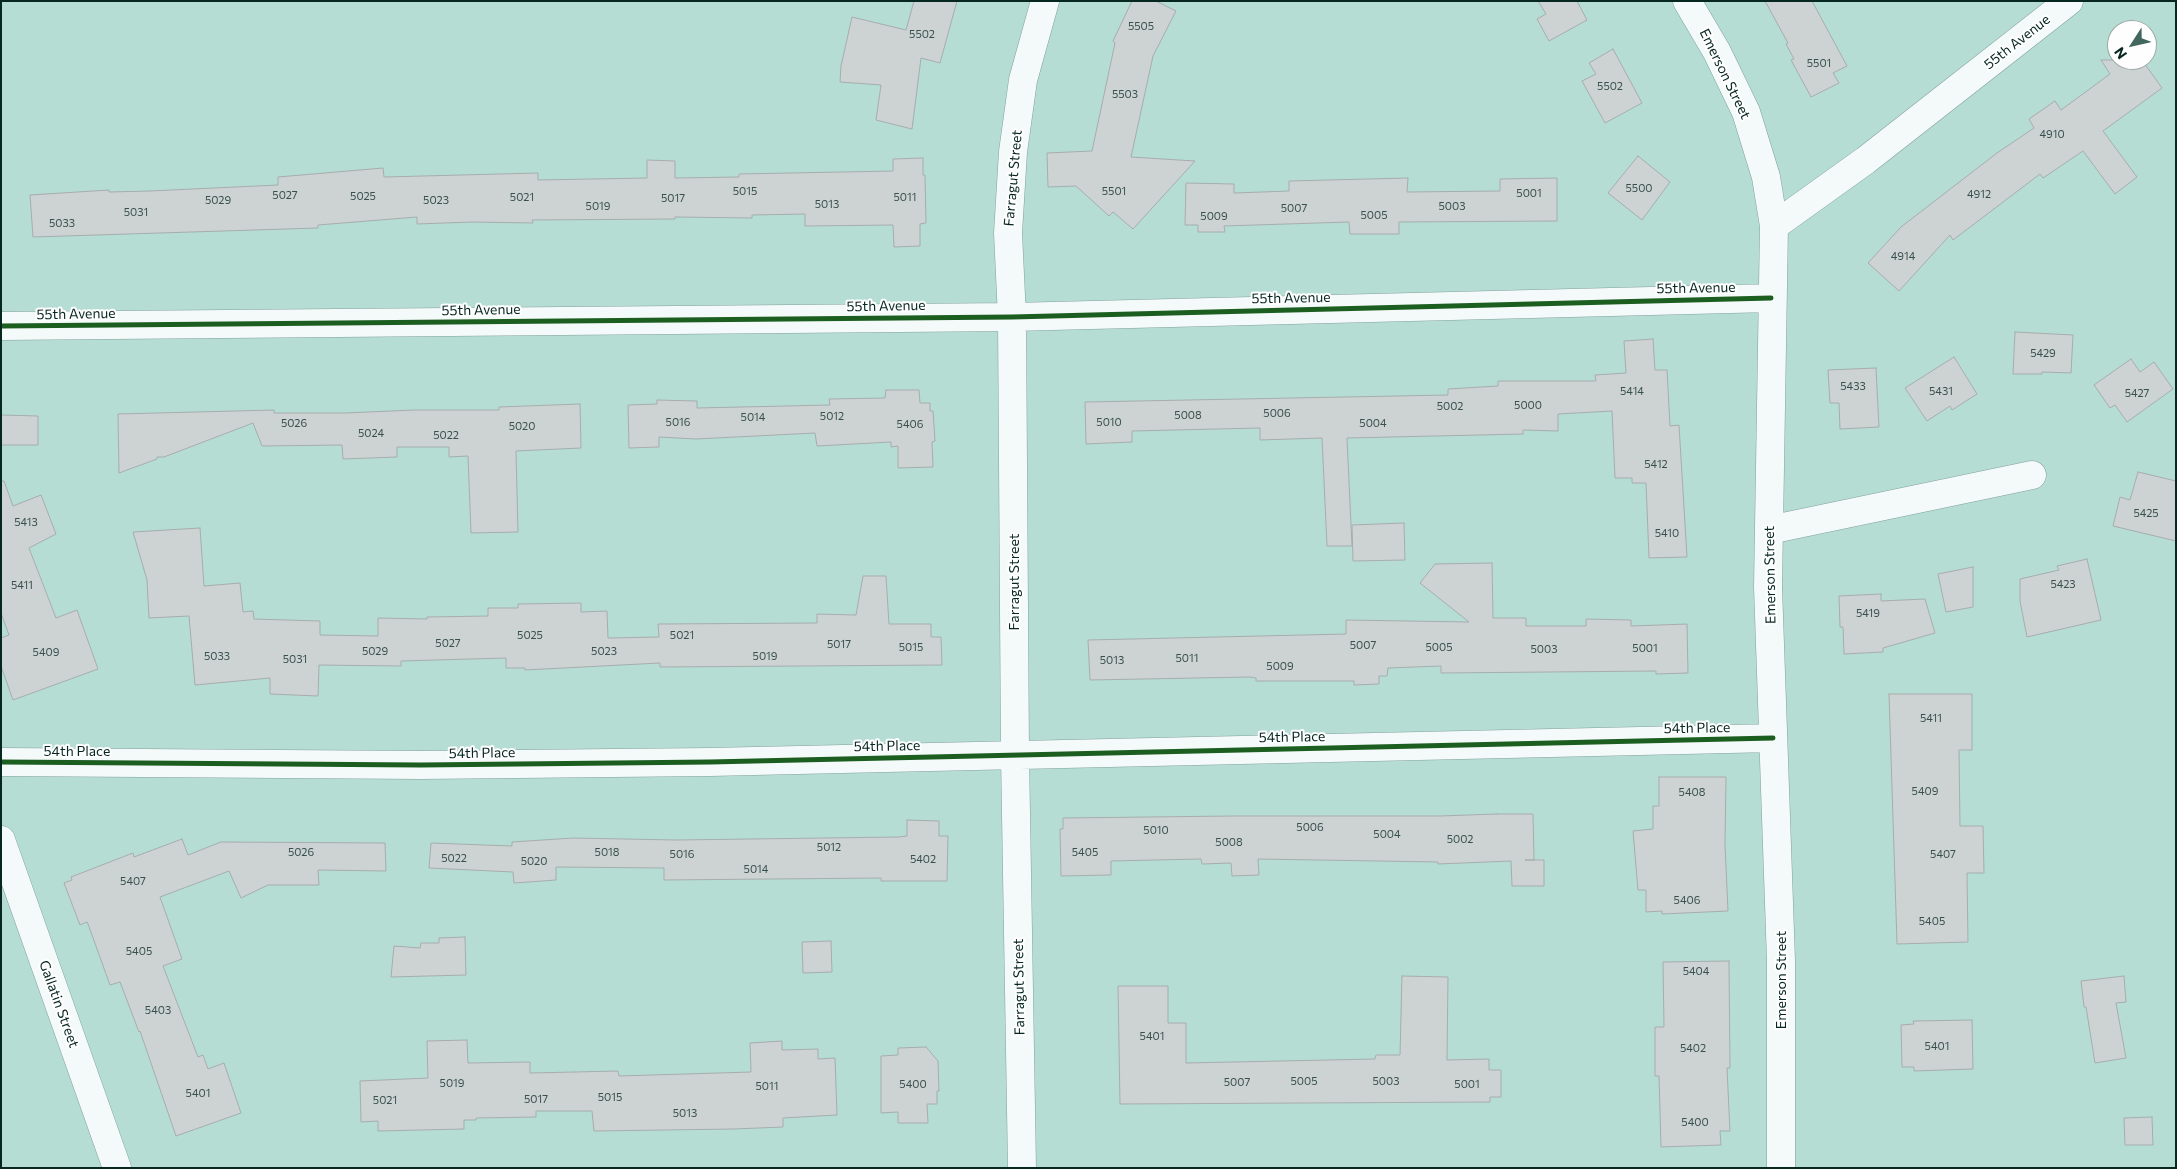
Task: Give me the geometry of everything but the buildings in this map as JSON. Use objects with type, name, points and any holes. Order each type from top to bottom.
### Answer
[{"type":"street","name":"Farragut Street","points":[[1022,1168],[1015,754],[1012,316],[1008,233],[1013,152],[1023,80],[1045,1]]},
{"type":"street","name":"Emerson Street","points":[[1688,1],[1717,52],[1746,112],[1766,178],[1774,226],[1771,298],[1768,587],[1781,961],[1781,1168]]},
{"type":"street","name":"55th Avenue","points":[[1774,226],[1866,160],[2069,1]]},
{"type":"street","name":"55th Avenue","points":[[1,326],[1012,316],[1771,298]]},
{"type":"street","points":[[1769,530],[2032,475]]},
{"type":"street","name":"54th Place","points":[[1,762],[430,765],[710,762],[1773,738]]},
{"type":"street","name":"Gallatin Street","points":[[1,840],[117,1168]]},
{"type":"cycle path","points":[[1,326],[1012,317],[1771,298]]},
{"type":"cycle path","points":[[1,762],[421,765],[710,762],[1773,738]]}]
